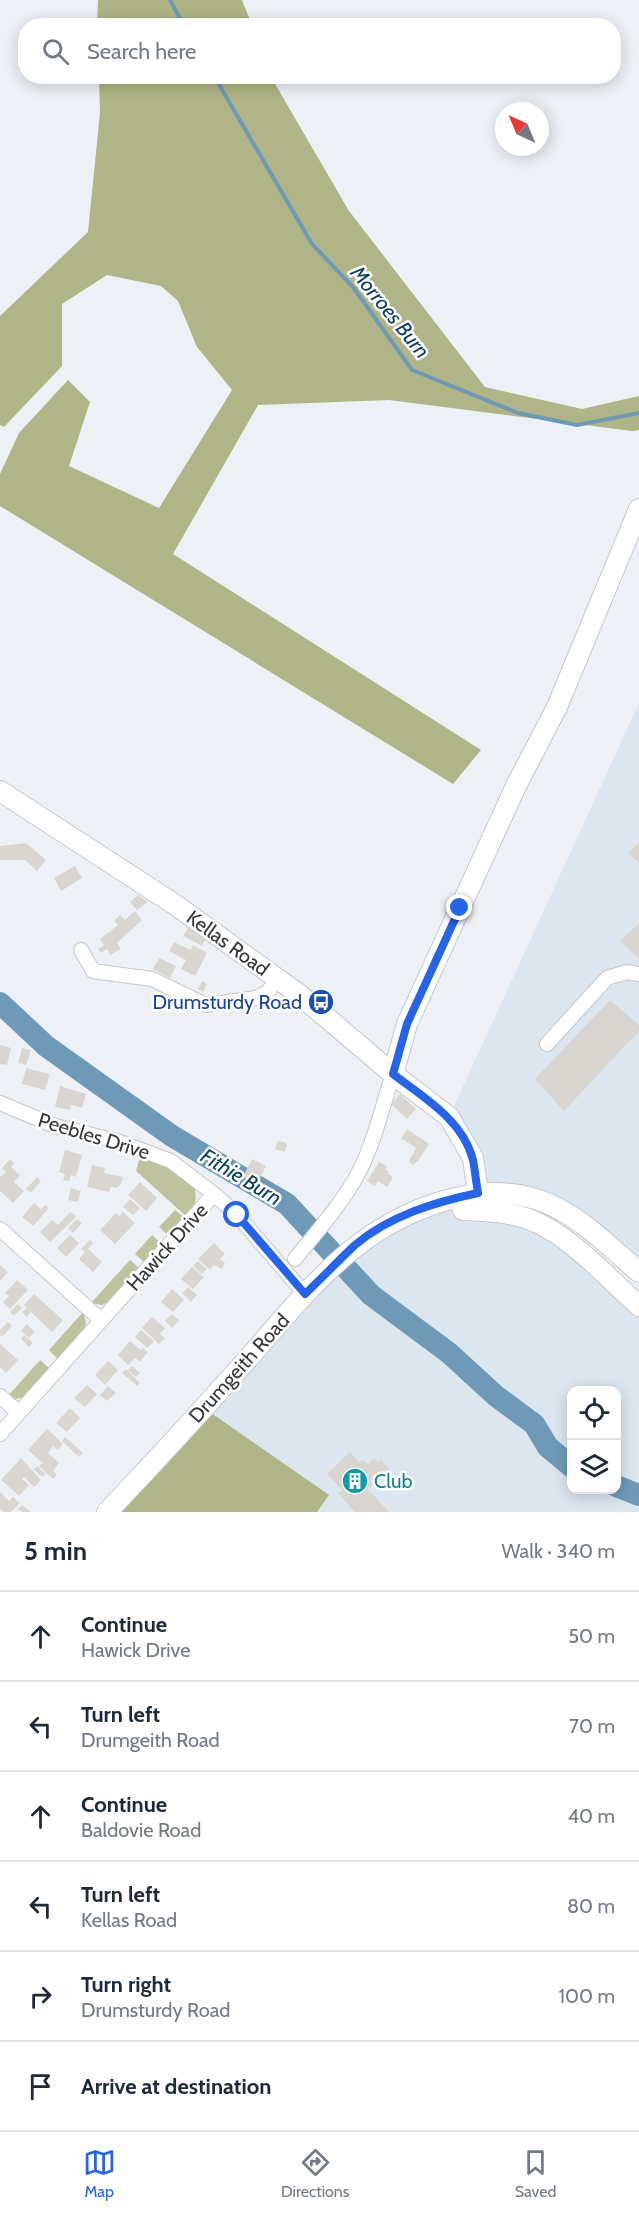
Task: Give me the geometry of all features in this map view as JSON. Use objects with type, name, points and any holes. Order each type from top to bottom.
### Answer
[{"type":"main road","points":[[393,1074],[407,1024],[516,786],[557,707],[639,509]]},
{"type":"main road","name":"Kellas Road","points":[[0,791],[174,904],[300,994],[393,1074],[449,1117],[464,1140],[472,1158],[477,1201]]},
{"type":"main road","points":[[477,1201],[517,1194],[549,1203],[573,1217],[639,1272]]},
{"type":"main road","name":"Drumgeith Road","points":[[107,1512],[305,1294],[356,1244],[379,1228],[409,1213],[446,1200],[477,1201]]},
{"type":"main road","points":[[477,1201],[539,1224],[577,1250],[639,1306]]},
{"type":"street","points":[[81,950],[93,971],[152,979],[206,1005],[256,998],[268,992],[277,978]]},
{"type":"street","points":[[547,1044],[608,978],[627,972],[639,974]]},
{"type":"street","points":[[298,1255],[352,1185],[367,1155],[393,1074]]},
{"type":"street","name":"Peebles Drive","points":[[0,1103],[55,1126],[140,1148],[171,1161],[214,1194]]},
{"type":"street","name":"Hawick Drive","points":[[0,1434],[214,1194],[237,1215],[305,1294]]},
{"type":"street","points":[[328,1219],[344,1222]]},
{"type":"street","points":[[0,1229],[101,1320]]},
{"type":"street","points":[[0,1396],[19,1413]]},
{"type":"shaded area","points":[[639,703],[639,1272],[573,1217],[478,1193],[449,1117]]},
{"type":"shaded area","points":[[440,1209],[477,1210],[539,1224],[639,1306],[639,1512],[107,1512],[356,1244]]},
{"type":"green space","points":[[98,0],[242,0],[249,18],[97,18]]},
{"type":"green space","points":[[99,84],[275,84],[349,211],[485,387],[582,409],[639,396],[639,430],[632,431],[389,400],[258,405],[173,554],[481,750],[453,784],[0,506],[0,474],[19,433],[68,380],[90,402],[69,466],[159,508],[232,390],[197,347],[178,301],[161,286],[107,275],[62,304],[62,366],[4,427],[0,425],[0,316],[88,232],[100,113]]},
{"type":"green space","points":[[140,1157],[167,1167],[195,1189],[195,1204],[187,1217],[136,1171]]},
{"type":"green space","points":[[175,1210],[185,1218],[169,1236],[159,1227]]},
{"type":"green space","points":[[152,1235],[162,1244],[145,1263],[135,1254]]},
{"type":"green space","points":[[130,1260],[140,1269],[111,1301],[102,1305],[91,1303]]},
{"type":"green space","points":[[83,1312],[86,1323],[83,1332],[58,1359],[49,1350]]},
{"type":"green space","points":[[40,1360],[50,1369],[26,1396],[16,1399],[8,1396]]},
{"type":"green space","points":[[204,1408],[329,1495],[317,1512],[107,1512]]},
{"type":"building","points":[[639,842],[639,863],[628,853]]},
{"type":"building","points":[[26,843],[46,860],[37,871],[25,860],[0,860],[0,846]]},
{"type":"building","points":[[75,866],[82,878],[61,891],[54,878]]},
{"type":"building","points":[[138,895],[148,902],[137,910],[130,902]]},
{"type":"building","points":[[135,911],[142,920],[117,943],[121,949],[110,955],[107,949],[101,953],[98,949],[104,945],[100,939],[118,925],[114,921],[120,915],[125,920]]},
{"type":"building","points":[[639,923],[639,959],[620,941]]},
{"type":"building","points":[[188,928],[207,937],[202,946],[183,936]]},
{"type":"building","points":[[174,942],[191,950],[193,945],[207,953],[195,976],[181,969],[186,960],[169,951]]},
{"type":"building","points":[[159,958],[176,966],[170,978],[153,969]]},
{"type":"building","points":[[202,981],[207,984],[203,992],[198,989]]},
{"type":"building","points":[[610,1000],[639,1025],[639,1031],[564,1111],[535,1079]]},
{"type":"building","points":[[0,1045],[11,1048],[7,1065],[0,1064]]},
{"type":"building","points":[[22,1048],[31,1050],[26,1065],[18,1063]]},
{"type":"building","points":[[26,1068],[50,1074],[45,1090],[22,1084]]},
{"type":"building","points":[[60,1086],[86,1094],[82,1108],[71,1105],[70,1110],[55,1107]]},
{"type":"building","points":[[400,1094],[416,1109],[407,1119],[391,1104]]},
{"type":"building","points":[[407,1129],[429,1144],[418,1161],[412,1165],[409,1161],[416,1148],[401,1138]]},
{"type":"building","points":[[278,1141],[287,1143],[285,1152],[275,1149]]},
{"type":"building","points":[[65,1150],[82,1155],[76,1177],[71,1175],[69,1181],[63,1180],[65,1174],[59,1172]]},
{"type":"building","points":[[10,1159],[14,1163],[11,1167],[20,1175],[14,1182],[24,1191],[13,1203],[0,1191],[0,1177],[6,1172],[2,1168]]},
{"type":"building","points":[[252,1159],[266,1166],[257,1184],[243,1177]]},
{"type":"building","points":[[379,1162],[387,1166],[385,1169],[393,1177],[387,1187],[378,1181],[375,1186],[367,1181]]},
{"type":"building","points":[[92,1165],[105,1168],[104,1173],[123,1177],[121,1184],[117,1188],[111,1187],[109,1192],[87,1187]]},
{"type":"building","points":[[37,1177],[41,1181],[31,1193],[26,1189]]},
{"type":"building","points":[[140,1182],[157,1198],[146,1211],[128,1195]]},
{"type":"building","points":[[71,1188],[81,1191],[78,1202],[68,1200]]},
{"type":"building","points":[[130,1199],[140,1208],[133,1215],[123,1207]]},
{"type":"building","points":[[34,1203],[41,1209],[45,1205],[49,1208],[33,1226],[22,1217]]},
{"type":"building","points":[[70,1212],[75,1215],[75,1218],[50,1242],[40,1232],[52,1220],[58,1225]]},
{"type":"building","points":[[123,1212],[135,1223],[115,1244],[100,1230],[116,1213],[119,1216]]},
{"type":"building","points":[[77,1219],[82,1223],[73,1233],[68,1228]]},
{"type":"building","points":[[70,1235],[79,1243],[66,1257],[57,1248]]},
{"type":"building","points":[[90,1240],[93,1243],[88,1249],[102,1262],[93,1272],[79,1259],[85,1252],[81,1249]]},
{"type":"building","points":[[214,1243],[225,1254],[220,1259],[225,1263],[222,1269],[214,1265],[210,1270],[198,1259]]},
{"type":"building","points":[[198,1261],[207,1269],[202,1274],[193,1266]]},
{"type":"building","points":[[0,1265],[8,1272],[0,1281]]},
{"type":"building","points":[[192,1267],[204,1277],[193,1289],[181,1279]]},
{"type":"building","points":[[17,1280],[28,1290],[10,1309],[3,1302],[9,1296],[5,1293]]},
{"type":"building","points":[[188,1287],[197,1295],[191,1302],[182,1293]]},
{"type":"building","points":[[172,1289],[184,1300],[173,1312],[161,1302]]},
{"type":"building","points":[[34,1294],[63,1320],[52,1332],[31,1312],[27,1317],[22,1312],[27,1308],[24,1305]]},
{"type":"building","points":[[18,1304],[22,1308],[14,1316],[10,1312]]},
{"type":"building","points":[[172,1314],[179,1320],[172,1328],[165,1321]]},
{"type":"building","points":[[152,1317],[165,1328],[160,1334],[165,1338],[159,1344],[142,1328]]},
{"type":"building","points":[[8,1322],[12,1326],[2,1337],[0,1330]]},
{"type":"building","points":[[27,1324],[35,1332],[29,1338],[21,1331]]},
{"type":"building","points":[[141,1330],[154,1341],[147,1348],[135,1337]]},
{"type":"building","points":[[24,1335],[33,1343],[29,1347],[21,1339]]},
{"type":"building","points":[[130,1341],[141,1350],[143,1348],[148,1352],[140,1362],[135,1358],[128,1365],[118,1355]]},
{"type":"building","points":[[0,1344],[18,1360],[6,1373],[0,1367]]},
{"type":"building","points":[[108,1361],[118,1370],[105,1385],[95,1375]]},
{"type":"building","points":[[132,1366],[140,1373],[136,1377],[128,1370]]},
{"type":"building","points":[[126,1369],[140,1383],[137,1386],[122,1373]]},
{"type":"building","points":[[87,1385],[97,1394],[85,1407],[74,1398]]},
{"type":"building","points":[[108,1386],[116,1393],[107,1401],[100,1395]]},
{"type":"building","points":[[70,1408],[80,1418],[67,1432],[56,1423]]},
{"type":"building","points":[[47,1429],[63,1444],[58,1450],[53,1446],[48,1453],[59,1463],[53,1471],[57,1475],[53,1479],[39,1466],[43,1462],[28,1450]]},
{"type":"building","points":[[65,1437],[83,1453],[79,1457],[62,1441]]},
{"type":"building","name":"Club","points":[[350,1452],[359,1462],[363,1459],[368,1464],[374,1458],[378,1462],[381,1459],[390,1470],[368,1489],[389,1512],[355,1512],[338,1493],[342,1490],[327,1474]]},
{"type":"building","points":[[21,1458],[41,1480],[34,1487],[24,1477],[22,1479],[29,1485],[19,1496],[1,1480]]},
{"type":"building","points":[[37,1466],[46,1474],[42,1477],[34,1470]]},
{"type":"building","points":[[0,1492],[9,1501],[13,1497],[20,1503],[11,1512],[4,1512],[0,1509]]},
{"type":"building","points":[[22,1505],[31,1512],[22,1512],[18,1509]]},
{"type":"waterway","name":"Morroes Burn","points":[[170,0],[180,18]]},
{"type":"waterway","name":"Morroes Burn","points":[[219,84],[312,244],[353,287],[412,370],[518,413],[577,425],[639,413]]},
{"type":"waterway","name":"Fithie Burn","points":[[0,1003],[46,1046],[172,1136],[287,1204],[371,1295],[449,1353],[496,1396],[534,1424],[548,1447],[567,1463]]},
{"type":"waterway","name":"Fithie Burn","points":[[621,1488],[639,1495]]},
{"type":"place","name":"Drumsturdy Road","points":[[321,1002]]},
{"type":"place","name":"Club","points":[[355,1481]]},
{"type":"route","points":[[237,1215],[305,1294],[356,1244],[379,1228],[409,1213],[446,1200],[478,1193],[472,1158],[464,1140],[449,1117],[393,1074],[407,1024],[460,908]]}]
